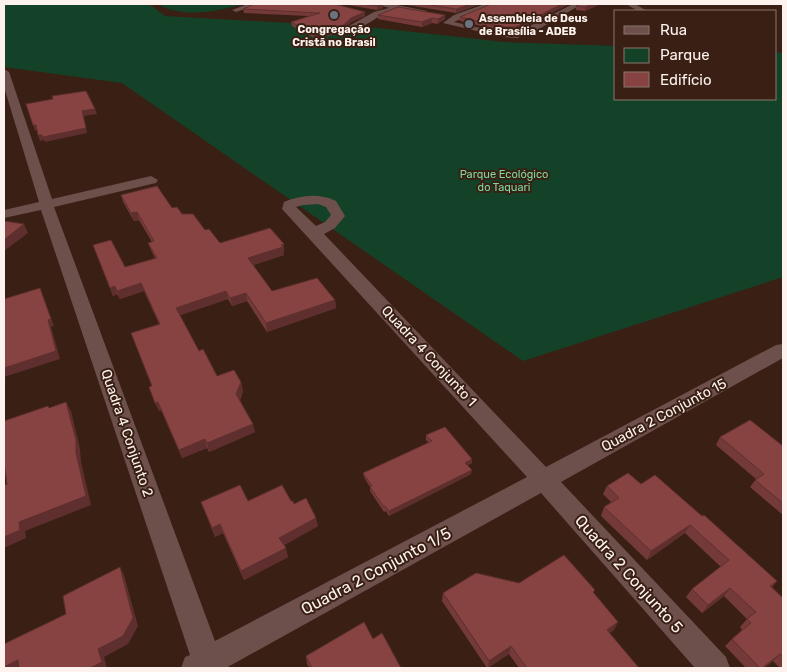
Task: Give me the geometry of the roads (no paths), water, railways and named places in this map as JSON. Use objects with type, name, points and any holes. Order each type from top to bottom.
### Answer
[{"type":"street","points":[[236,10],[254,4]]},
{"type":"street","points":[[380,4],[403,6],[428,12]]},
{"type":"street","points":[[350,29],[377,14],[403,6],[420,4]]},
{"type":"street","points":[[491,4],[457,17],[447,24],[502,35],[523,34],[578,4]]},
{"type":"street","points":[[630,4],[641,10]]},
{"type":"street","points":[[364,12],[377,14]]},
{"type":"street","points":[[447,16],[457,17]]},
{"type":"street","name":"Quadra 4 Conjunto 2","points":[[4,72],[46,203],[204,666]]},
{"type":"street","points":[[4,214],[151,180]]},
{"type":"street","name":"Quadra 4 Conjunto 1","points":[[314,233],[544,480]]},
{"type":"street","name":"Quadra 2 Conjunto 15","points":[[544,480],[783,350]]},
{"type":"street","name":"Quadra 2 Conjunto 1/5","points":[[204,666],[544,480]]},
{"type":"street","name":"Quadra 2 Conjunto 5","points":[[544,480],[714,668]]},
{"type":"place","name":"Congregação Cristã no Brasil","points":[[334,15]]},
{"type":"place","name":"Assembleia de Deus de Brasília - ADEB","points":[[469,24]]},
{"type":"park label","name":"Parque Ecológico do Taquari","points":[[504,180]]}]
